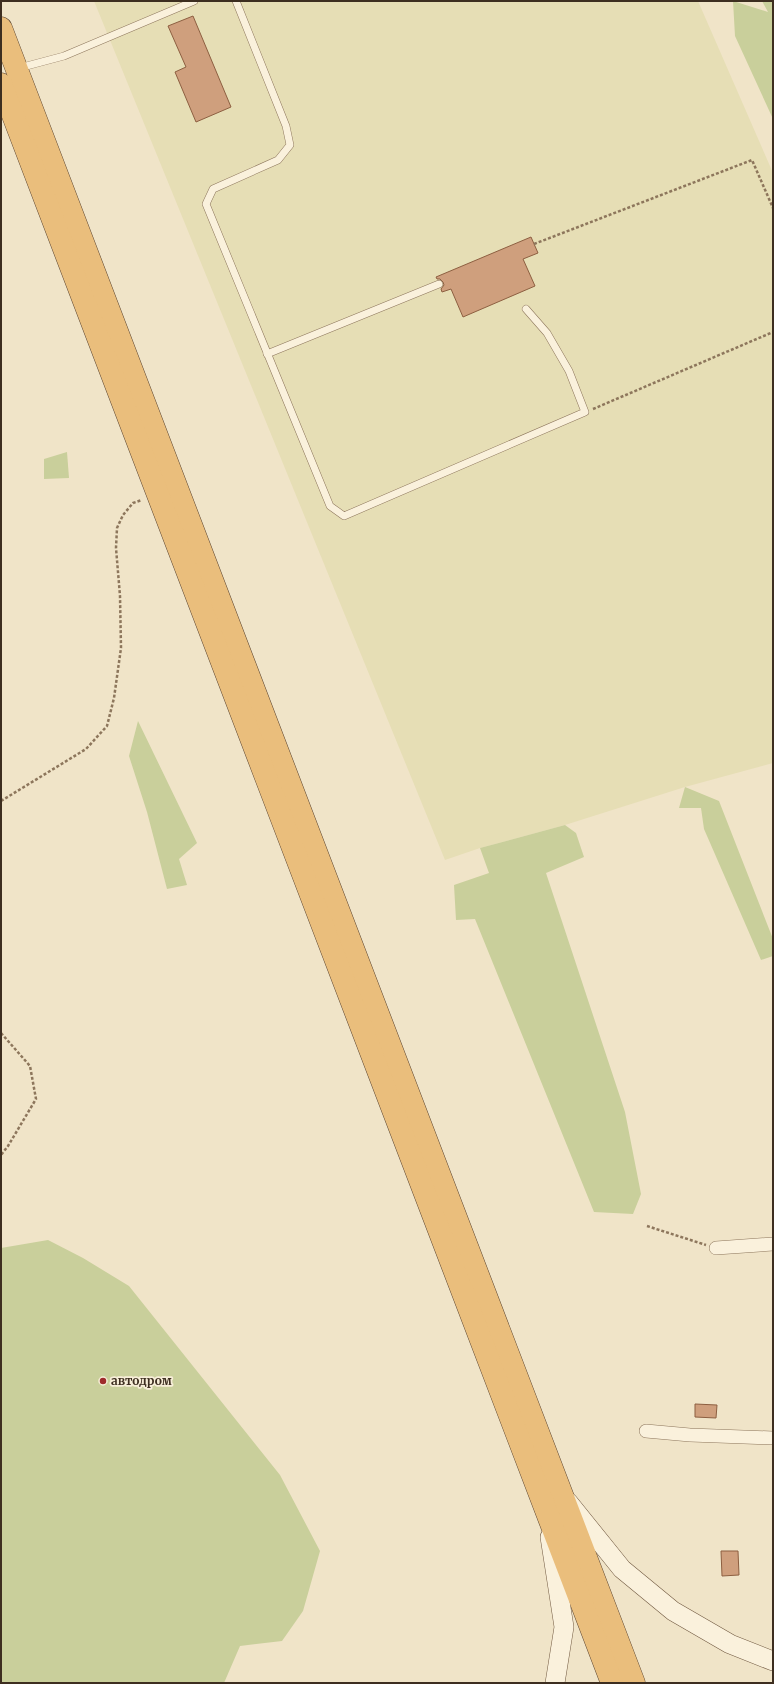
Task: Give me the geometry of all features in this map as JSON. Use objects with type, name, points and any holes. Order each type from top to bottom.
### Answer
[{"type":"highway","points":[[1,28],[634,1683]]},
{"type":"highway","points":[[1,84],[612,1683]]},
{"type":"main road","points":[[560,1492],[622,1569],[673,1611],[730,1644],[773,1661]]},
{"type":"main road","points":[[546,1512],[564,1627],[555,1683]]},
{"type":"street","points":[[716,1248],[773,1244]]},
{"type":"street","points":[[646,1431],[690,1435],[773,1438]]},
{"type":"lane","points":[[16,69],[64,56],[194,1]]},
{"type":"lane","points":[[236,1],[286,126],[290,145],[278,160],[213,188],[206,204],[330,506],[344,516],[585,412],[569,371],[546,333],[526,309]]},
{"type":"lane","points":[[267,354],[439,284]]},
{"type":"path","points":[[534,244],[752,160],[773,208]]},
{"type":"path","points":[[585,412],[773,332]]},
{"type":"path","points":[[1,801],[86,749],[107,726],[114,698],[121,648],[120,596],[116,548],[117,528],[123,515],[133,504],[159,495]]},
{"type":"path","points":[[1,1033],[30,1066],[36,1099],[1,1155]]},
{"type":"path","points":[[647,1226],[716,1248]]},
{"type":"shaded area","points":[[94,1],[698,1],[773,173],[773,763],[685,787],[565,825],[480,848],[445,860]]},
{"type":"green space","points":[[733,1],[768,12],[762,1],[773,1],[773,119],[735,36]]},
{"type":"green space","points":[[67,452],[69,478],[44,479],[44,459]]},
{"type":"green space","points":[[138,721],[197,843],[179,859],[187,885],[167,889],[147,812],[129,756]]},
{"type":"green space","points":[[685,787],[719,801],[773,939],[773,956],[761,960],[704,829],[701,808],[679,808]]},
{"type":"green space","points":[[565,825],[576,833],[584,857],[546,873],[625,1112],[641,1194],[633,1214],[594,1212],[475,919],[456,920],[454,885],[489,873],[480,848]]},
{"type":"green space","name":"автодром","points":[[48,1240],[83,1258],[129,1286],[280,1475],[320,1551],[303,1611],[282,1641],[240,1646],[224,1683],[1,1683],[1,1248]]},
{"type":"building","points":[[193,16],[231,107],[196,122],[175,72],[186,67],[168,26]]},
{"type":"building","points":[[531,237],[538,253],[523,259],[535,286],[463,317],[451,289],[442,292],[441,289],[444,285],[443,282],[436,277]]},
{"type":"building","points":[[695,1404],[717,1405],[716,1418],[695,1417]]},
{"type":"building","points":[[721,1551],[738,1551],[739,1575],[722,1576]]},
{"type":"place","name":"автодром","points":[[103,1381]]}]
